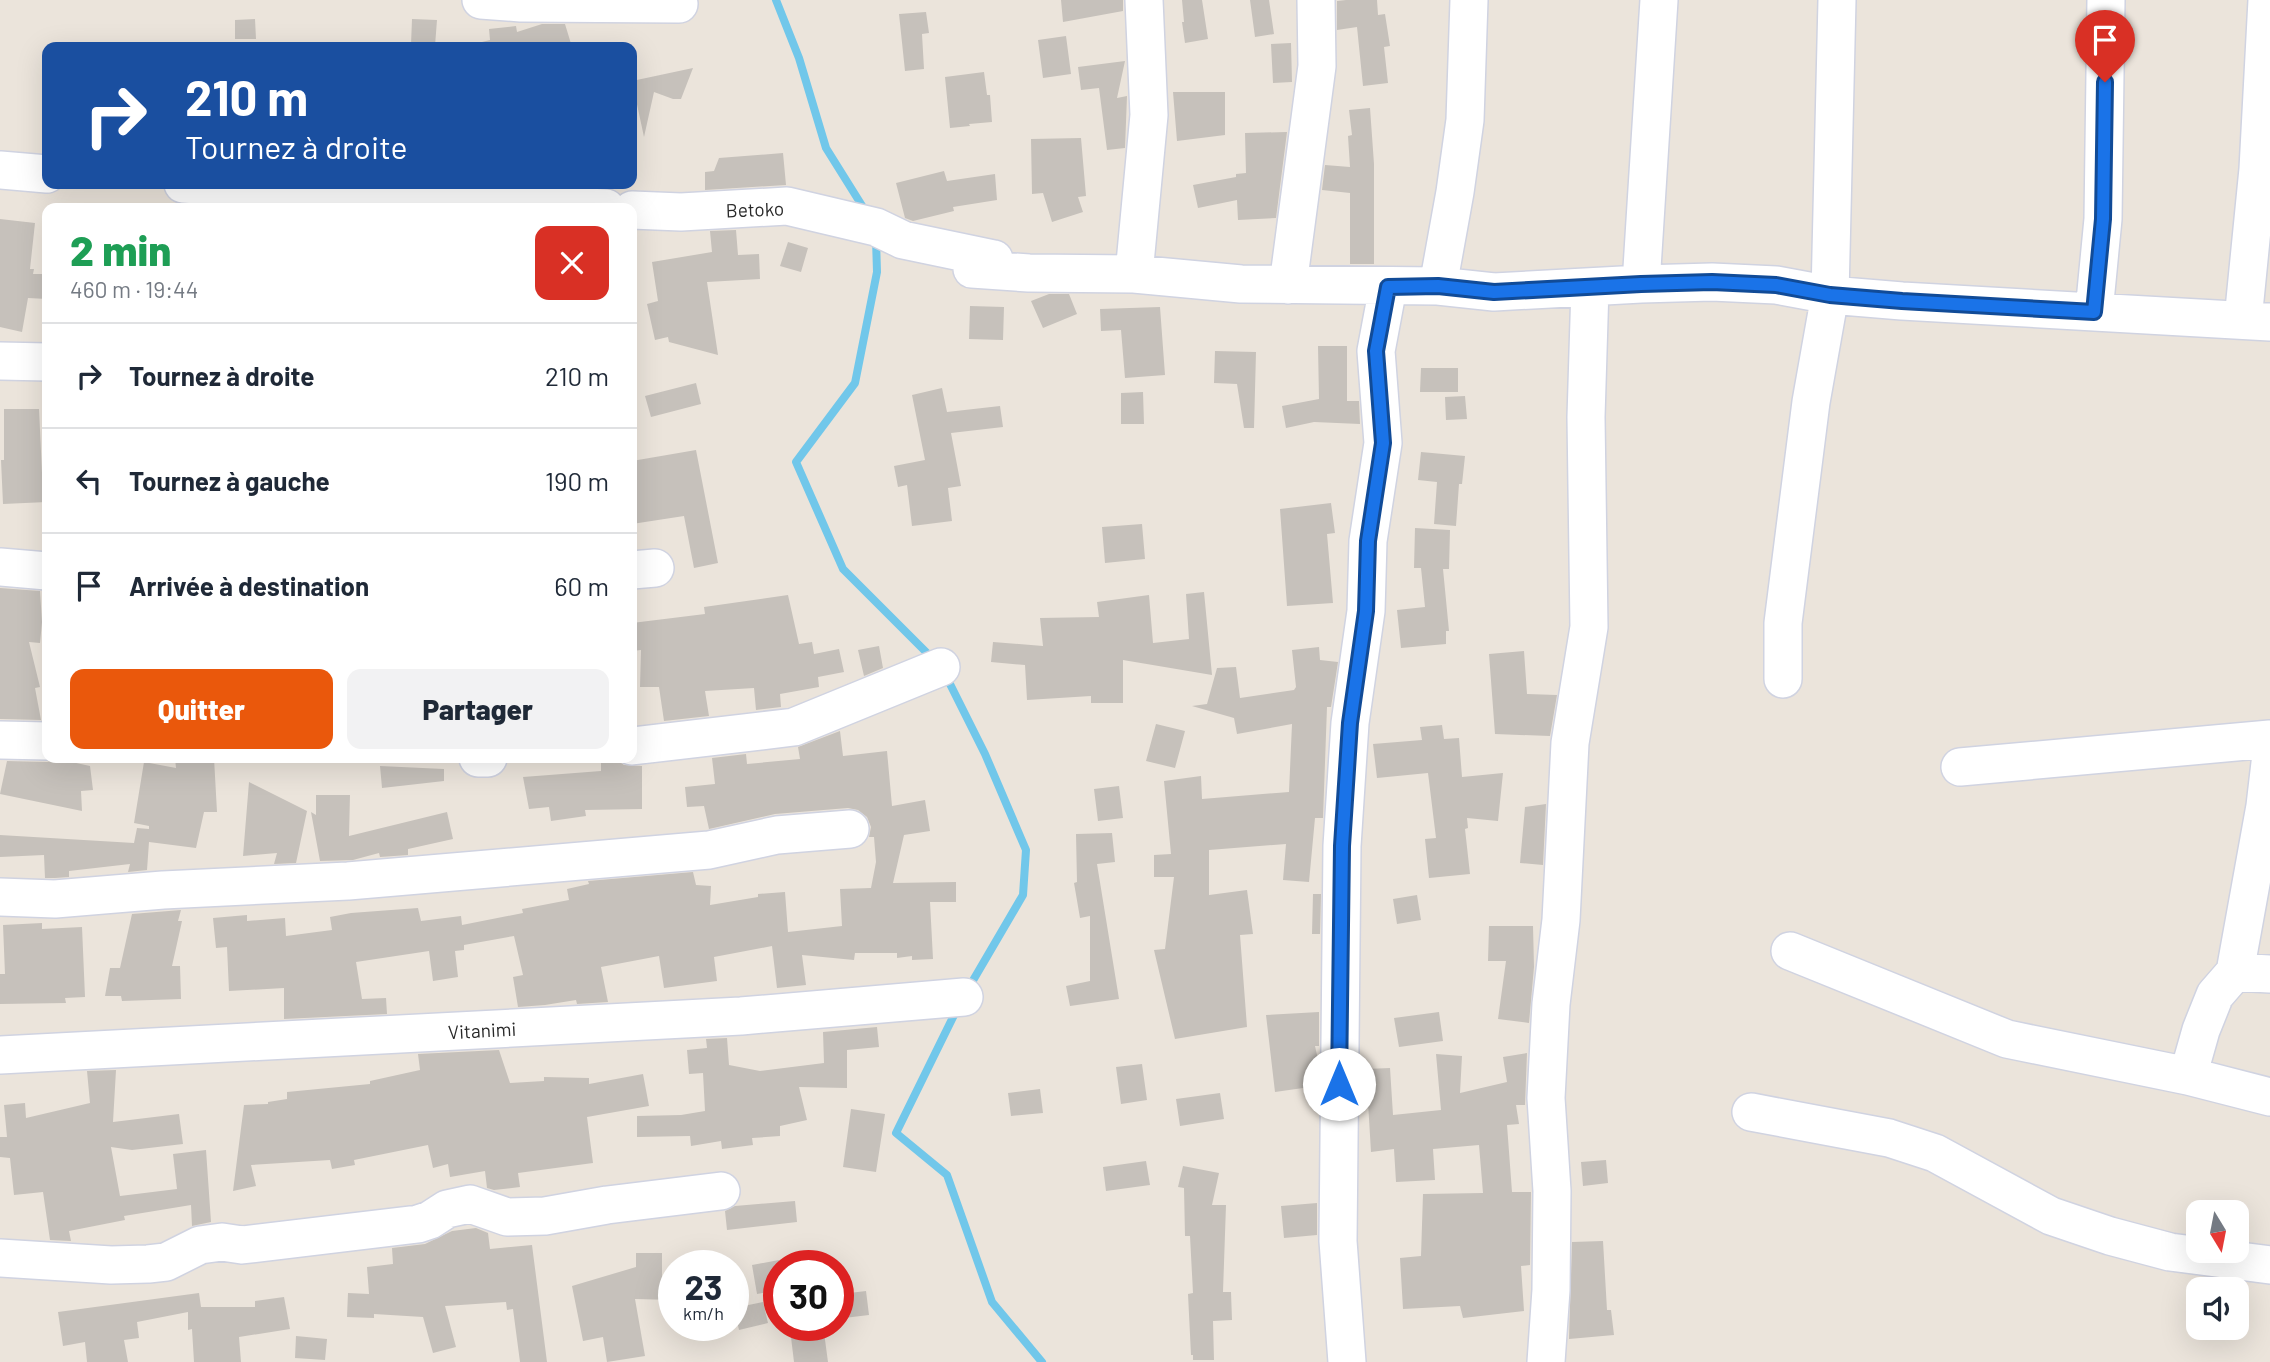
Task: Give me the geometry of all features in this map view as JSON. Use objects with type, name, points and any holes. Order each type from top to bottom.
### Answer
[{"type":"street","points":[[481,0],[521,3],[679,4]]},
{"type":"street","points":[[1144,0],[1149,115],[1134,274],[1241,284],[1438,286],[1494,292],[1712,282],[1776,285],[1830,295],[2256,321],[2258,169],[2267,0]]},
{"type":"street","points":[[1288,285],[1317,66],[1317,0]]},
{"type":"street","points":[[1438,286],[1465,121],[1469,0]]},
{"type":"street","points":[[1641,284],[1659,0]]},
{"type":"street","points":[[1783,679],[1783,623],[1811,402],[1830,295],[1837,0]]},
{"type":"street","points":[[2094,312],[2103,219],[2106,0]]},
{"type":"street","points":[[0,170],[42,174]]},
{"type":"street","points":[[256,189],[509,203]]},
{"type":"street","name":"Betoko","points":[[637,209],[681,212],[787,206],[881,230],[903,240],[993,259],[972,270],[1134,274]]},
{"type":"street","points":[[1347,1362],[1338,1241],[1342,846],[1350,723],[1366,611],[1368,541],[1383,443],[1376,351],[1388,287]]},
{"type":"street","points":[[1546,1362],[1552,1191],[1546,1098],[1551,1004],[1561,919],[1570,743],[1589,627],[1586,417],[1591,287]]},
{"type":"street","points":[[0,361],[42,362]]},
{"type":"street","points":[[0,567],[42,571]]},
{"type":"street","points":[[637,745],[794,727],[941,667]]},
{"type":"street","points":[[1960,767],[2270,739]]},
{"type":"street","points":[[0,740],[42,741]]},
{"type":"street","points":[[2188,1076],[2201,1030],[2215,995],[2252,973],[2270,763]]},
{"type":"street","points":[[0,897],[55,899],[163,890],[348,881],[709,850],[777,835],[850,829]]},
{"type":"street","points":[[1790,951],[2007,1039],[2188,1076],[2270,1097]]},
{"type":"street","name":"Vitanimi","points":[[0,1055],[741,1016],[964,997]]},
{"type":"street","points":[[1751,1112],[1889,1138],[1935,1153],[1993,1182],[2051,1216],[2110,1236],[2170,1252],[2270,1265]]},
{"type":"street","points":[[0,1258],[111,1265],[166,1262],[200,1245],[222,1242],[242,1245],[418,1224],[447,1209],[470,1204],[507,1217],[545,1216],[607,1205],[721,1192]]},
{"type":"building","points":[[1061,0],[1123,0],[1123,11],[1063,22]]},
{"type":"building","points":[[1182,0],[1202,0],[1208,39],[1185,43]]},
{"type":"building","points":[[1250,0],[1269,0],[1274,34],[1255,37]]},
{"type":"building","points":[[1377,0],[1378,15],[1385,14],[1390,46],[1384,47],[1388,83],[1363,86],[1357,27],[1337,30],[1337,1]]},
{"type":"building","points":[[926,12],[929,33],[922,34],[924,69],[905,71],[899,14]]},
{"type":"building","points":[[255,19],[256,39],[235,39],[235,20]]},
{"type":"building","points":[[412,19],[437,20],[435,42],[411,42]]},
{"type":"building","points":[[542,24],[565,24],[570,42],[482,42],[490,40],[489,29],[516,26],[517,32]]},
{"type":"building","points":[[1066,36],[1071,74],[1043,78],[1038,40]]},
{"type":"building","points":[[1291,43],[1292,82],[1273,83],[1271,44]]},
{"type":"building","points":[[1125,61],[1117,98],[1127,96],[1125,148],[1107,150],[1099,88],[1081,90],[1078,67]]},
{"type":"building","points":[[693,68],[681,99],[654,92],[644,137],[637,104],[637,80]]},
{"type":"building","points":[[984,72],[987,95],[990,95],[992,122],[950,128],[945,77]]},
{"type":"building","points":[[1173,92],[1225,92],[1225,135],[1177,141]]},
{"type":"building","points":[[1370,108],[1374,164],[1374,264],[1350,264],[1350,193],[1322,190],[1325,165],[1350,167],[1348,136],[1352,135],[1349,110]]},
{"type":"building","points":[[1287,132],[1276,218],[1238,220],[1237,200],[1198,208],[1193,185],[1246,173],[1245,133]]},
{"type":"building","points":[[1081,138],[1086,196],[1078,197],[1083,212],[1052,222],[1043,193],[1032,194],[1031,139]]},
{"type":"building","points":[[783,153],[786,185],[705,190],[705,172],[714,171],[719,158]]},
{"type":"building","points":[[944,171],[947,181],[995,174],[997,200],[953,207],[954,211],[913,221],[905,218],[896,183]]},
{"type":"building","points":[[0,219],[35,223],[30,269],[34,269],[33,274],[42,274],[42,299],[28,298],[22,332],[0,327]]},
{"type":"building","points":[[736,230],[738,255],[759,254],[760,279],[707,282],[718,355],[669,342],[668,337],[655,340],[647,304],[658,301],[652,262],[712,252],[710,231]]},
{"type":"building","points":[[788,242],[808,248],[801,272],[780,266]]},
{"type":"building","points":[[1049,294],[1069,294],[1077,314],[1043,328],[1031,301]]},
{"type":"building","points":[[970,306],[1004,307],[1003,340],[969,339]]},
{"type":"building","points":[[1160,307],[1165,375],[1125,378],[1121,330],[1101,331],[1100,309]]},
{"type":"building","points":[[1318,346],[1347,346],[1347,401],[1359,401],[1360,424],[1314,422],[1286,428],[1282,406],[1319,399]]},
{"type":"building","points":[[1215,351],[1256,352],[1254,428],[1244,428],[1237,384],[1214,383]]},
{"type":"building","points":[[1421,368],[1458,368],[1458,392],[1420,392]]},
{"type":"building","points":[[696,383],[701,404],[651,417],[645,396]]},
{"type":"building","points":[[942,388],[947,412],[1000,406],[1003,427],[951,433],[961,486],[948,488],[952,521],[912,526],[907,485],[898,487],[894,466],[925,460],[912,395]]},
{"type":"building","points":[[1143,392],[1144,424],[1121,424],[1121,393]]},
{"type":"building","points":[[1465,396],[1467,419],[1446,420],[1445,397]]},
{"type":"building","points":[[4,409],[39,409],[42,502],[3,504],[1,460],[4,460]]},
{"type":"building","points":[[696,450],[718,563],[694,568],[684,516],[637,523],[637,460]]},
{"type":"building","points":[[1421,452],[1465,456],[1462,484],[1459,484],[1456,526],[1434,524],[1437,482],[1418,480]]},
{"type":"building","points":[[1331,503],[1335,533],[1327,534],[1333,603],[1287,606],[1280,509]]},
{"type":"building","points":[[1142,524],[1145,559],[1105,563],[1102,527]]},
{"type":"building","points":[[1415,528],[1450,530],[1449,569],[1443,569],[1449,631],[1446,631],[1446,644],[1401,648],[1397,610],[1425,607],[1421,568],[1414,568]]},
{"type":"building","points":[[0,588],[40,591],[40,643],[29,642],[40,687],[35,688],[41,720],[0,719]]},
{"type":"building","points":[[1204,592],[1212,675],[1123,660],[1123,703],[1091,703],[1091,696],[1027,700],[1025,665],[991,662],[993,642],[1043,646],[1040,618],[1099,617],[1097,602],[1149,595],[1153,643],[1189,639],[1186,594]]},
{"type":"building","points":[[788,595],[799,644],[812,642],[814,654],[839,649],[844,672],[818,677],[819,687],[780,694],[781,707],[756,710],[754,688],[705,691],[709,716],[664,721],[659,687],[640,687],[641,650],[637,650],[637,622],[705,614],[704,607]]},
{"type":"building","points":[[879,646],[883,668],[864,676],[858,650]]},
{"type":"building","points":[[1319,647],[1320,660],[1338,662],[1331,707],[1327,707],[1323,818],[1315,818],[1309,882],[1283,880],[1286,844],[1209,850],[1209,895],[1247,890],[1253,934],[1240,935],[1247,1027],[1175,1039],[1154,950],[1165,949],[1174,877],[1154,877],[1154,855],[1171,854],[1164,781],[1201,776],[1202,799],[1289,792],[1292,724],[1237,734],[1234,718],[1192,706],[1207,704],[1217,668],[1236,667],[1240,698],[1294,690],[1296,687],[1292,650]]},
{"type":"building","points":[[1524,651],[1527,694],[1557,695],[1550,736],[1495,734],[1489,654]]},
{"type":"building","points":[[1156,724],[1185,731],[1175,768],[1146,761]]},
{"type":"building","points":[[1442,725],[1444,739],[1459,738],[1462,777],[1503,773],[1498,821],[1467,818],[1468,828],[1465,829],[1470,874],[1429,878],[1425,839],[1436,838],[1428,773],[1377,778],[1373,744],[1422,740],[1420,727]]},
{"type":"building","points":[[840,731],[843,756],[887,751],[892,806],[925,800],[930,831],[904,835],[893,883],[956,882],[956,902],[930,902],[933,959],[912,960],[912,956],[897,958],[897,953],[855,953],[854,960],[802,955],[806,985],[777,988],[772,946],[714,957],[717,981],[664,988],[659,956],[601,967],[608,1002],[577,1004],[576,1000],[518,1007],[513,977],[523,975],[514,936],[464,945],[464,950],[455,951],[458,977],[433,981],[429,951],[356,962],[362,999],[386,998],[387,1014],[284,1019],[284,988],[229,991],[227,947],[216,948],[213,918],[247,915],[247,921],[285,918],[286,936],[332,930],[330,917],[418,908],[421,921],[461,916],[462,925],[523,913],[522,909],[569,900],[567,889],[589,884],[588,881],[693,872],[696,885],[711,886],[710,905],[758,897],[758,894],[785,892],[788,932],[842,926],[840,889],[871,888],[876,862],[874,837],[869,837],[871,827],[867,817],[858,810],[848,808],[775,814],[709,829],[704,806],[687,807],[685,787],[715,784],[712,758],[746,754],[747,764],[800,759],[798,747]]},
{"type":"building","points":[[7,761],[76,763],[90,766],[93,790],[81,791],[82,811],[0,794]]},
{"type":"building","points":[[144,763],[176,768],[176,763],[214,763],[217,812],[204,812],[196,848],[149,842],[147,870],[128,872],[130,864],[69,871],[69,877],[55,878],[45,878],[44,855],[0,857],[0,835],[134,843],[137,828],[149,829],[149,826],[134,823]]},
{"type":"building","points":[[601,763],[642,766],[642,809],[585,810],[586,816],[551,821],[549,807],[529,809],[523,777],[601,771]]},
{"type":"building","points":[[380,766],[444,769],[444,781],[382,788]]},
{"type":"building","points":[[249,782],[307,811],[296,863],[274,864],[277,853],[243,856]]},
{"type":"building","points":[[1119,786],[1123,818],[1098,821],[1094,789]]},
{"type":"building","points":[[316,795],[350,795],[349,836],[447,812],[453,839],[408,849],[408,855],[380,857],[379,853],[353,860],[320,861],[311,812],[316,815]]},
{"type":"building","points":[[1546,804],[1543,865],[1520,863],[1525,807]]},
{"type":"building","points":[[1112,833],[1115,862],[1097,864],[1119,999],[1070,1006],[1066,986],[1090,981],[1090,916],[1080,918],[1074,883],[1077,882],[1076,834]]},
{"type":"building","points":[[1313,894],[1321,894],[1320,934],[1312,934]]},
{"type":"building","points":[[1417,895],[1421,920],[1397,924],[1393,899]]},
{"type":"building","points":[[181,910],[178,921],[182,921],[172,966],[180,966],[181,999],[122,1001],[121,996],[105,996],[110,968],[120,968],[132,914]]},
{"type":"building","points":[[42,923],[42,929],[82,927],[85,997],[65,998],[66,1003],[0,1004],[0,974],[5,974],[3,925]]},
{"type":"building","points":[[1489,926],[1533,926],[1534,967],[1529,1023],[1498,1019],[1506,961],[1488,961]]},
{"type":"building","points":[[1319,1012],[1319,1046],[1315,1046],[1319,1064],[1317,1086],[1275,1092],[1266,1015]]},
{"type":"building","points":[[1439,1012],[1443,1041],[1399,1047],[1394,1018]]},
{"type":"building","points":[[877,1027],[879,1047],[847,1050],[847,1088],[799,1087],[807,1120],[780,1126],[780,1136],[752,1138],[753,1145],[722,1149],[721,1141],[691,1146],[690,1136],[637,1137],[637,1116],[681,1115],[705,1111],[703,1073],[689,1074],[687,1050],[707,1048],[706,1039],[727,1038],[729,1065],[760,1071],[824,1063],[823,1032]]},
{"type":"building","points":[[499,1050],[510,1083],[544,1081],[544,1077],[589,1078],[589,1084],[643,1074],[649,1106],[587,1117],[593,1163],[518,1173],[520,1187],[494,1190],[487,1188],[485,1171],[450,1177],[448,1164],[433,1168],[428,1145],[354,1160],[355,1165],[332,1169],[330,1160],[251,1165],[256,1186],[233,1191],[244,1105],[268,1104],[287,1099],[287,1092],[370,1084],[370,1081],[420,1070],[418,1054]]},
{"type":"building","points":[[1527,1053],[1525,1105],[1516,1105],[1519,1124],[1507,1125],[1512,1192],[1531,1192],[1530,1265],[1521,1266],[1524,1311],[1463,1318],[1460,1306],[1403,1309],[1400,1258],[1421,1256],[1423,1194],[1483,1193],[1479,1145],[1433,1149],[1435,1180],[1396,1182],[1394,1149],[1371,1152],[1366,1069],[1390,1068],[1393,1115],[1441,1110],[1436,1054],[1462,1056],[1460,1093],[1507,1082],[1503,1057]]},
{"type":"building","points":[[1142,1064],[1147,1100],[1121,1104],[1116,1067]]},
{"type":"building","points":[[116,1070],[113,1122],[179,1114],[183,1144],[132,1150],[111,1147],[120,1196],[177,1189],[173,1154],[206,1150],[211,1222],[192,1226],[191,1205],[124,1216],[125,1220],[69,1231],[71,1241],[50,1240],[43,1192],[14,1195],[10,1158],[0,1157],[0,1137],[7,1137],[4,1105],[25,1103],[26,1118],[90,1103],[87,1071]]},
{"type":"building","points":[[1040,1089],[1043,1113],[1011,1116],[1008,1093]]},
{"type":"building","points":[[1220,1093],[1224,1119],[1180,1126],[1176,1099]]},
{"type":"building","points":[[851,1109],[885,1114],[876,1172],[843,1167]]},
{"type":"building","points":[[1606,1160],[1608,1183],[1583,1186],[1581,1162]]},
{"type":"building","points":[[1146,1161],[1150,1185],[1106,1191],[1103,1167]]},
{"type":"building","points":[[1183,1166],[1219,1173],[1212,1205],[1226,1205],[1223,1292],[1231,1292],[1232,1320],[1213,1321],[1214,1360],[1193,1360],[1191,1355],[1188,1294],[1193,1293],[1190,1236],[1185,1236],[1184,1188],[1178,1187]]},
{"type":"building","points":[[795,1201],[797,1222],[727,1230],[725,1211],[735,1206]]},
{"type":"building","points":[[1317,1203],[1317,1235],[1284,1238],[1281,1206]]},
{"type":"building","points":[[476,1228],[488,1233],[490,1249],[532,1245],[547,1362],[520,1362],[513,1309],[507,1310],[506,1302],[445,1306],[456,1347],[433,1353],[423,1317],[374,1314],[374,1318],[347,1317],[348,1293],[369,1294],[367,1267],[393,1264],[392,1248],[425,1244],[452,1231]]},
{"type":"building","points":[[1603,1241],[1607,1310],[1611,1310],[1614,1335],[1569,1339],[1572,1242]]},
{"type":"building","points":[[636,1253],[658,1253],[658,1300],[635,1299],[645,1356],[607,1362],[603,1337],[583,1341],[572,1286],[636,1267]]},
{"type":"building","points":[[763,1263],[763,1293],[757,1294],[752,1265]]},
{"type":"building","points":[[866,1291],[869,1315],[854,1317],[854,1292]]},
{"type":"building","points":[[199,1293],[201,1307],[255,1307],[255,1301],[284,1297],[290,1329],[239,1337],[241,1362],[194,1362],[192,1329],[188,1330],[188,1312],[137,1322],[139,1338],[124,1340],[128,1362],[87,1362],[85,1342],[63,1346],[58,1312]]},
{"type":"building","points":[[763,1302],[763,1324],[749,1328],[749,1305]]},
{"type":"building","points":[[296,1336],[327,1339],[325,1360],[295,1358]]},
{"type":"building","points":[[791,1341],[825,1341],[828,1362],[794,1362]]},
{"type":"waterway","points":[[776,0],[799,58],[826,148],[866,212]]},
{"type":"waterway","points":[[876,239],[877,272],[855,383],[796,462],[843,569],[935,661]]},
{"type":"waterway","points":[[945,674],[985,754],[1026,850],[1023,895],[968,989]]},
{"type":"waterway","points":[[957,1009],[896,1133],[947,1175],[992,1302],[1042,1362]]},
{"type":"route","points":[[1339,1084],[1342,846],[1350,723],[1366,611],[1368,541],[1383,443],[1376,351],[1388,287],[1438,286],[1494,292],[1712,282],[1776,285],[1830,295],[1902,301],[2094,312],[2103,219],[2105,82]]}]
